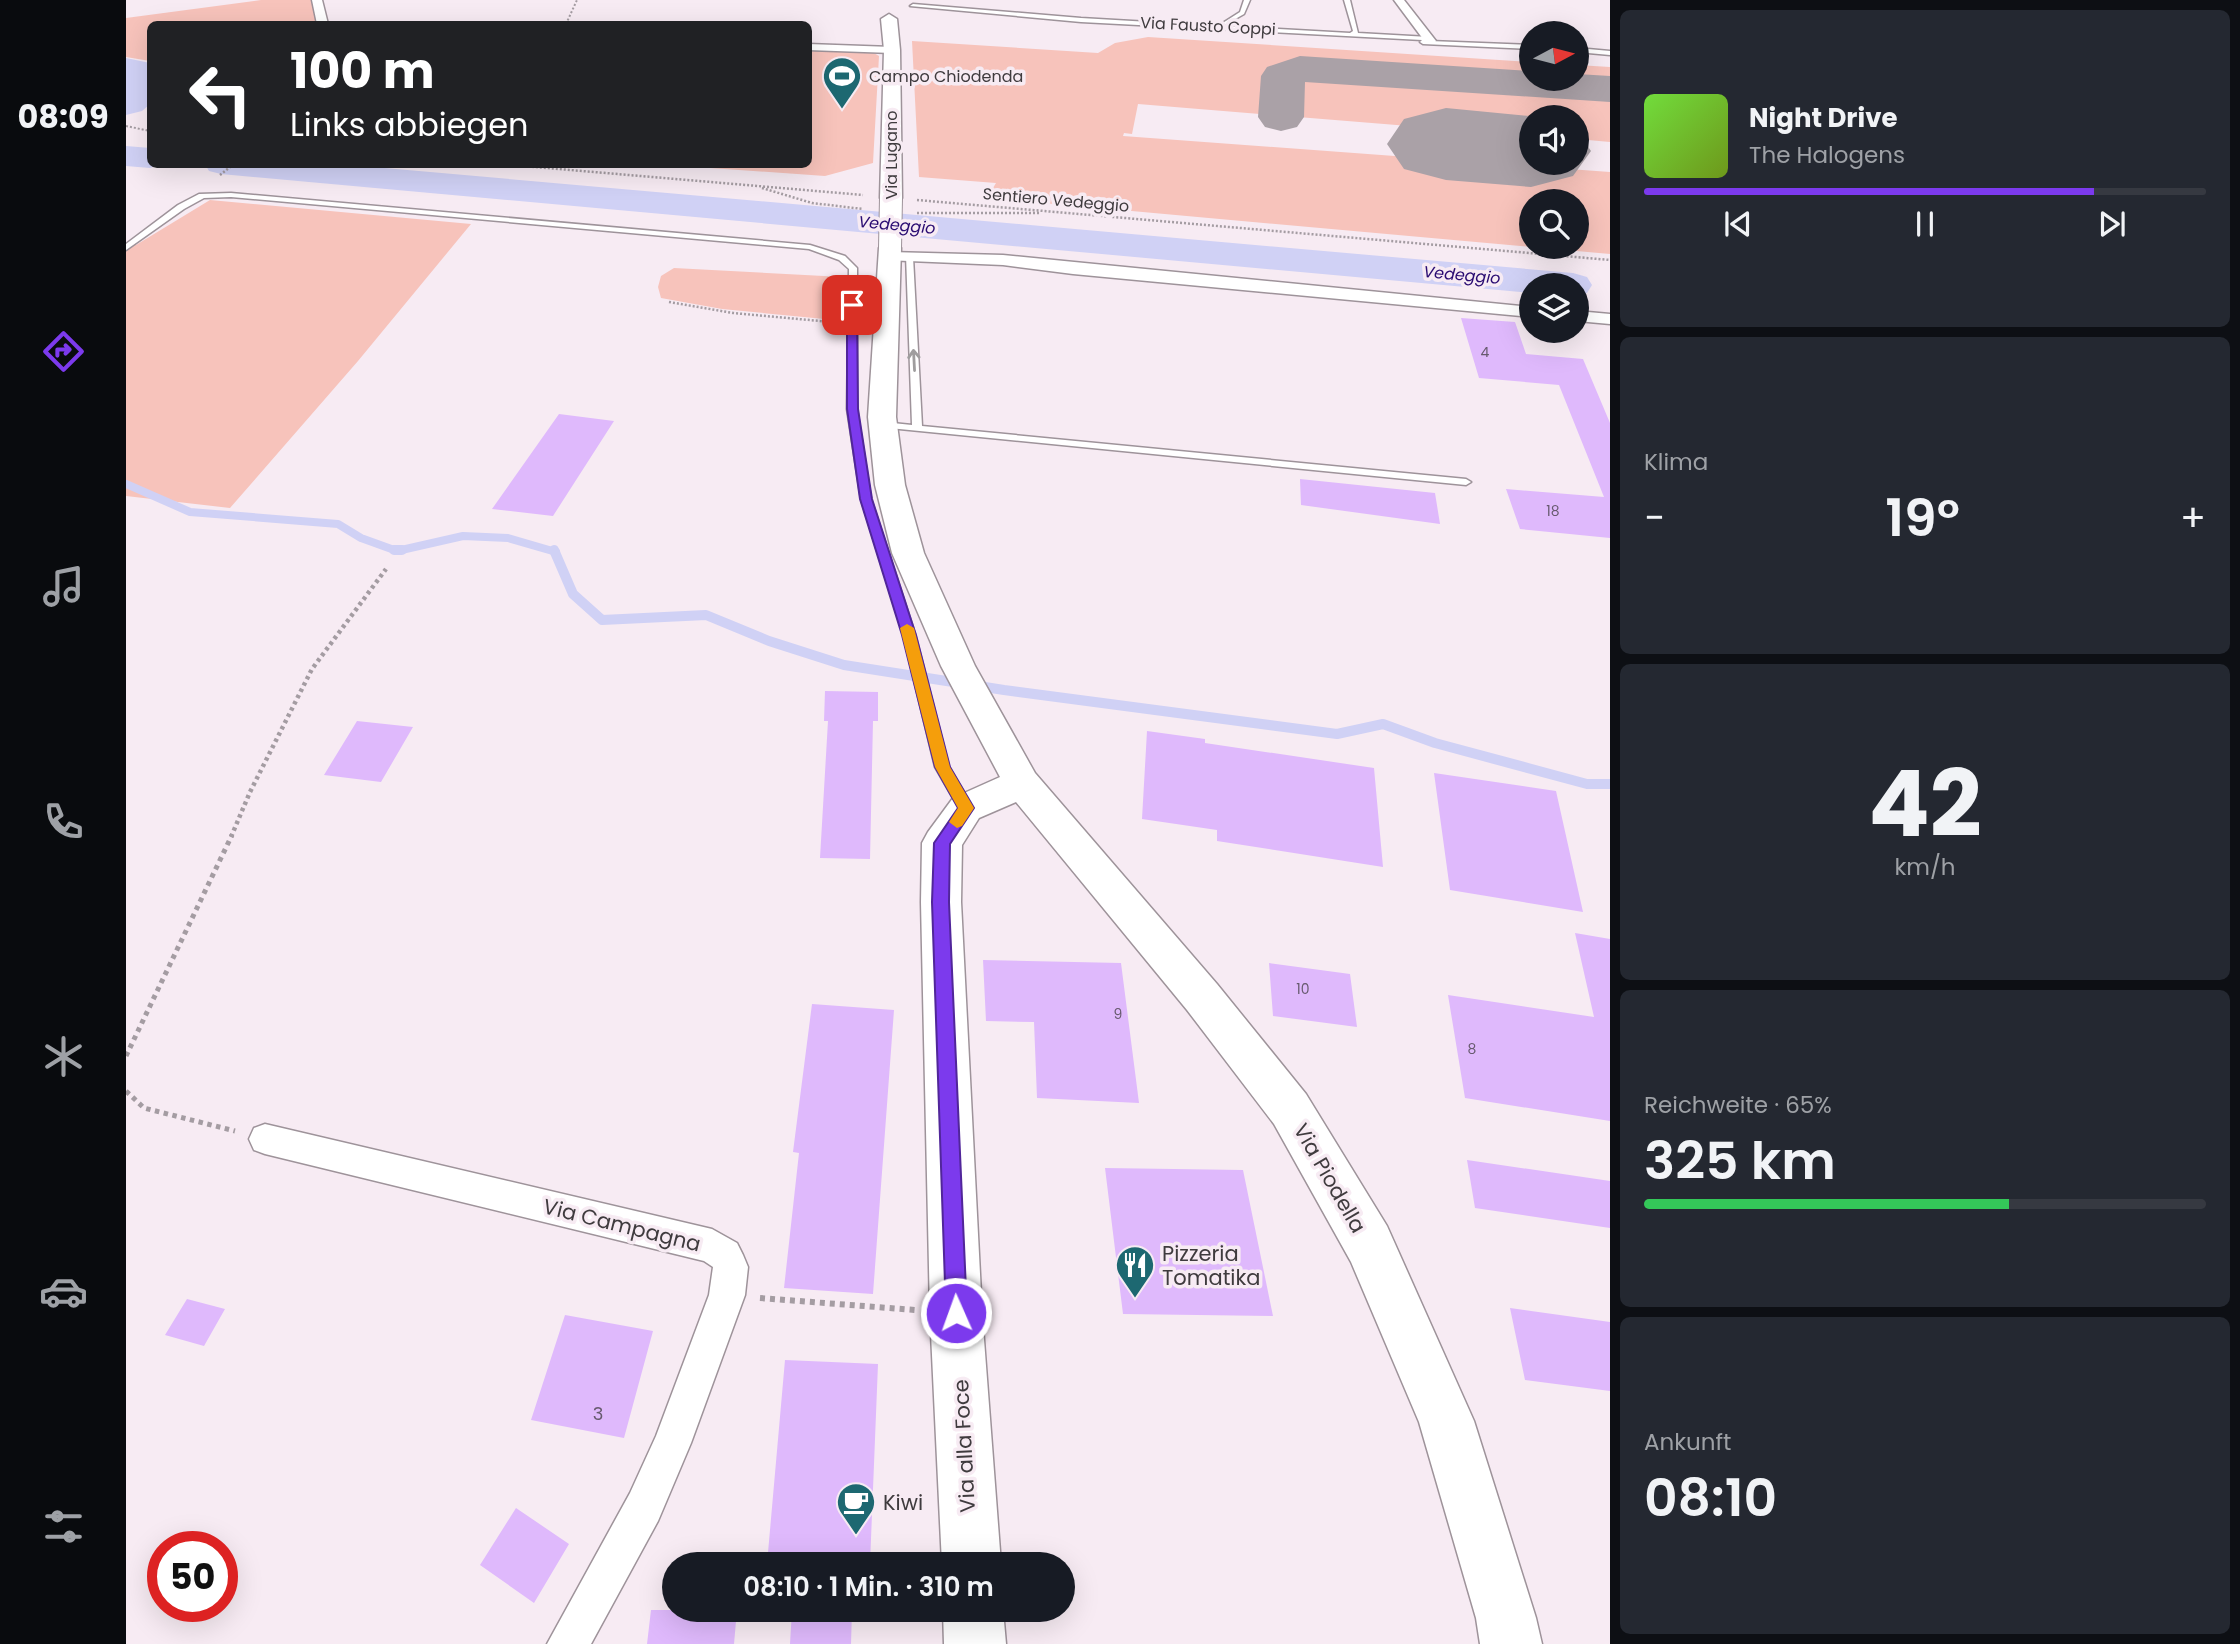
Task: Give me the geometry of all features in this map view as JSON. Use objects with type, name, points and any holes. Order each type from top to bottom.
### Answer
[{"type":"main road","name":"Via Lugano","points":[[883,425],[896,254],[891,198],[892,50],[881,18],[908,8]]},
{"type":"main road","name":"Via Piodella","points":[[883,425],[890,485],[908,553],[958,666],[1022,783],[1202,996],[1290,1109],[1369,1244],[1446,1421],[1506,1618],[1510,1644]]},
{"type":"main road","points":[[966,808],[1022,783]]},
{"type":"main road","name":"Via alla Foce","points":[[966,808],[942,843],[941,867],[956,1313],[970,1552]]},
{"type":"main road","points":[[974,1622],[975,1644]]},
{"type":"street","points":[[317,0],[322,21]]},
{"type":"street","points":[[1399,0],[1429,40]]},
{"type":"street","points":[[812,47],[892,50]]},
{"type":"street","points":[[896,254],[1003,260],[1519,311]]},
{"type":"street","points":[[1589,317],[1610,319]]},
{"type":"street","name":"Via Campagna","points":[[265,1139],[712,1246],[725,1255],[731,1267],[727,1295],[673,1443],[650,1494],[568,1644]]},
{"type":"lane","points":[[1218,26],[1241,15],[1247,7],[1247,0]]},
{"type":"lane","points":[[1266,33],[1354,34],[1356,32],[1347,0]]},
{"type":"lane","name":"Via Fausto Coppi","points":[[908,8],[1519,46]]},
{"type":"lane","points":[[1159,24],[1266,33],[1429,40]]},
{"type":"lane","points":[[1589,51],[1610,53]]},
{"type":"lane","points":[[126,248],[181,207],[202,195],[231,195],[810,247],[842,258],[852,268],[852,409],[866,499],[916,662],[942,767],[966,808]]},
{"type":"lane","points":[[896,254],[917,428]]},
{"type":"lane","points":[[883,425],[1466,482]]},
{"type":"path","points":[[567,21],[577,0]]},
{"type":"path","points":[[126,126],[147,130]]},
{"type":"path","name":"Sentiero Vedeggio","points":[[546,168],[1610,260]]},
{"type":"path","points":[[669,302],[733,313],[852,324]]},
{"type":"path","points":[[126,1056],[218,869],[250,792],[312,669],[386,569]]},
{"type":"path","points":[[126,1091],[144,1108],[265,1139]]},
{"type":"path","points":[[727,1295],[956,1313]]},
{"type":"shaded area","points":[[261,0],[312,0],[316,21],[147,21],[147,60],[126,57],[126,18]]},
{"type":"shaded area","points":[[1148,37],[1519,61],[1519,91],[1589,91],[1589,66],[1610,67],[1610,142],[1589,140],[1589,105],[1519,105],[1519,135],[1138,104],[1132,134],[1124,133],[1123,136],[1519,165],[1519,175],[1589,175],[1589,170],[1610,172],[1610,254],[1589,252],[1589,189],[1519,189],[1519,246],[987,198],[996,183],[919,177],[912,41],[1098,53],[1115,43]]},
{"type":"shaded area","name":"Campo Chiodenda","points":[[812,50],[872,52],[879,56],[873,163],[825,176],[710,168],[812,168]]},
{"type":"shaded area","points":[[210,200],[471,224],[358,361],[230,508],[126,496],[126,245],[136,245]]},
{"type":"shaded area","points":[[674,268],[843,277],[845,321],[722,309],[661,298],[658,287],[661,276]]},
{"type":"water","points":[[126,58],[147,62],[147,107],[142,111],[126,115]]},
{"type":"building","points":[[1461,318],[1515,322],[1519,343],[1522,343],[1526,354],[1583,359],[1610,423],[1610,538],[1520,529],[1506,489],[1604,497],[1559,385],[1479,378]]},
{"type":"building","points":[[559,414],[614,421],[553,516],[492,509]]},
{"type":"building","points":[[1300,479],[1435,493],[1440,524],[1301,505]]},
{"type":"building","points":[[825,691],[878,692],[878,721],[873,721],[870,859],[820,858],[828,721],[824,721]]},
{"type":"building","points":[[357,721],[413,727],[381,782],[324,775]]},
{"type":"building","points":[[1147,731],[1205,739],[1205,743],[1374,768],[1383,867],[1217,841],[1217,830],[1142,819]]},
{"type":"building","points":[[1434,773],[1556,791],[1583,912],[1450,890]]},
{"type":"building","points":[[1575,933],[1610,939],[1610,1121],[1465,1098],[1448,995],[1594,1017]]},
{"type":"building","points":[[983,960],[1121,963],[1139,1103],[1037,1098],[1034,1022],[986,1021]]},
{"type":"building","points":[[1269,963],[1350,974],[1357,1027],[1273,1016]]},
{"type":"building","points":[[812,1004],[894,1010],[873,1294],[784,1288],[799,1153],[793,1152]]},
{"type":"building","points":[[1467,1160],[1610,1181],[1610,1228],[1475,1208]]},
{"type":"building","points":[[1105,1168],[1243,1170],[1273,1316],[1123,1314]]},
{"type":"building","points":[[187,1299],[225,1309],[204,1346],[165,1335]]},
{"type":"building","points":[[1510,1308],[1610,1322],[1610,1391],[1525,1380]]},
{"type":"building","points":[[565,1315],[653,1331],[624,1438],[531,1420]]},
{"type":"building","points":[[785,1360],[878,1364],[870,1552],[768,1552]]},
{"type":"building","points":[[516,1508],[569,1544],[534,1603],[480,1565]]},
{"type":"building","points":[[651,1610],[662,1610],[662,1622],[736,1622],[734,1644],[647,1644]]},
{"type":"building","points":[[791,1622],[852,1622],[851,1644],[790,1644]]},
{"type":"waterway","name":"Vedeggio","points":[[126,156],[147,158]]},
{"type":"waterway","name":"Vedeggio","points":[[266,168],[1519,280]]},
{"type":"waterway","points":[[126,484],[190,512],[338,524],[361,538],[394,550]]},
{"type":"waterway","points":[[401,550],[463,536],[508,538],[555,552]]},
{"type":"waterway","points":[[394,550],[401,550]]},
{"type":"waterway","points":[[394,550],[401,550]]},
{"type":"waterway","points":[[555,552],[573,594],[602,620],[706,615],[769,641],[844,665],[1004,690],[1337,734],[1383,724],[1435,743],[1587,784],[1610,784]]},
{"type":"taxiway","points":[[1281,117],[1282,76],[1300,69],[1610,89]]},
{"type":"runway","points":[[1446,144],[1519,150]]},
{"type":"slow traffic","points":[[907,628],[942,767],[966,808],[957,822]]},
{"type":"place","name":"Campo Chiodenda","points":[[842,110]]},
{"type":"place","name":"Pizzeria Tomatika","points":[[1135,1299]]},
{"type":"place","name":"Kiwi","points":[[856,1536]]},
{"type":"route","points":[[852,305],[852,409],[866,499],[909,635],[942,767],[966,808],[942,843],[941,902],[956,1313]]}]
